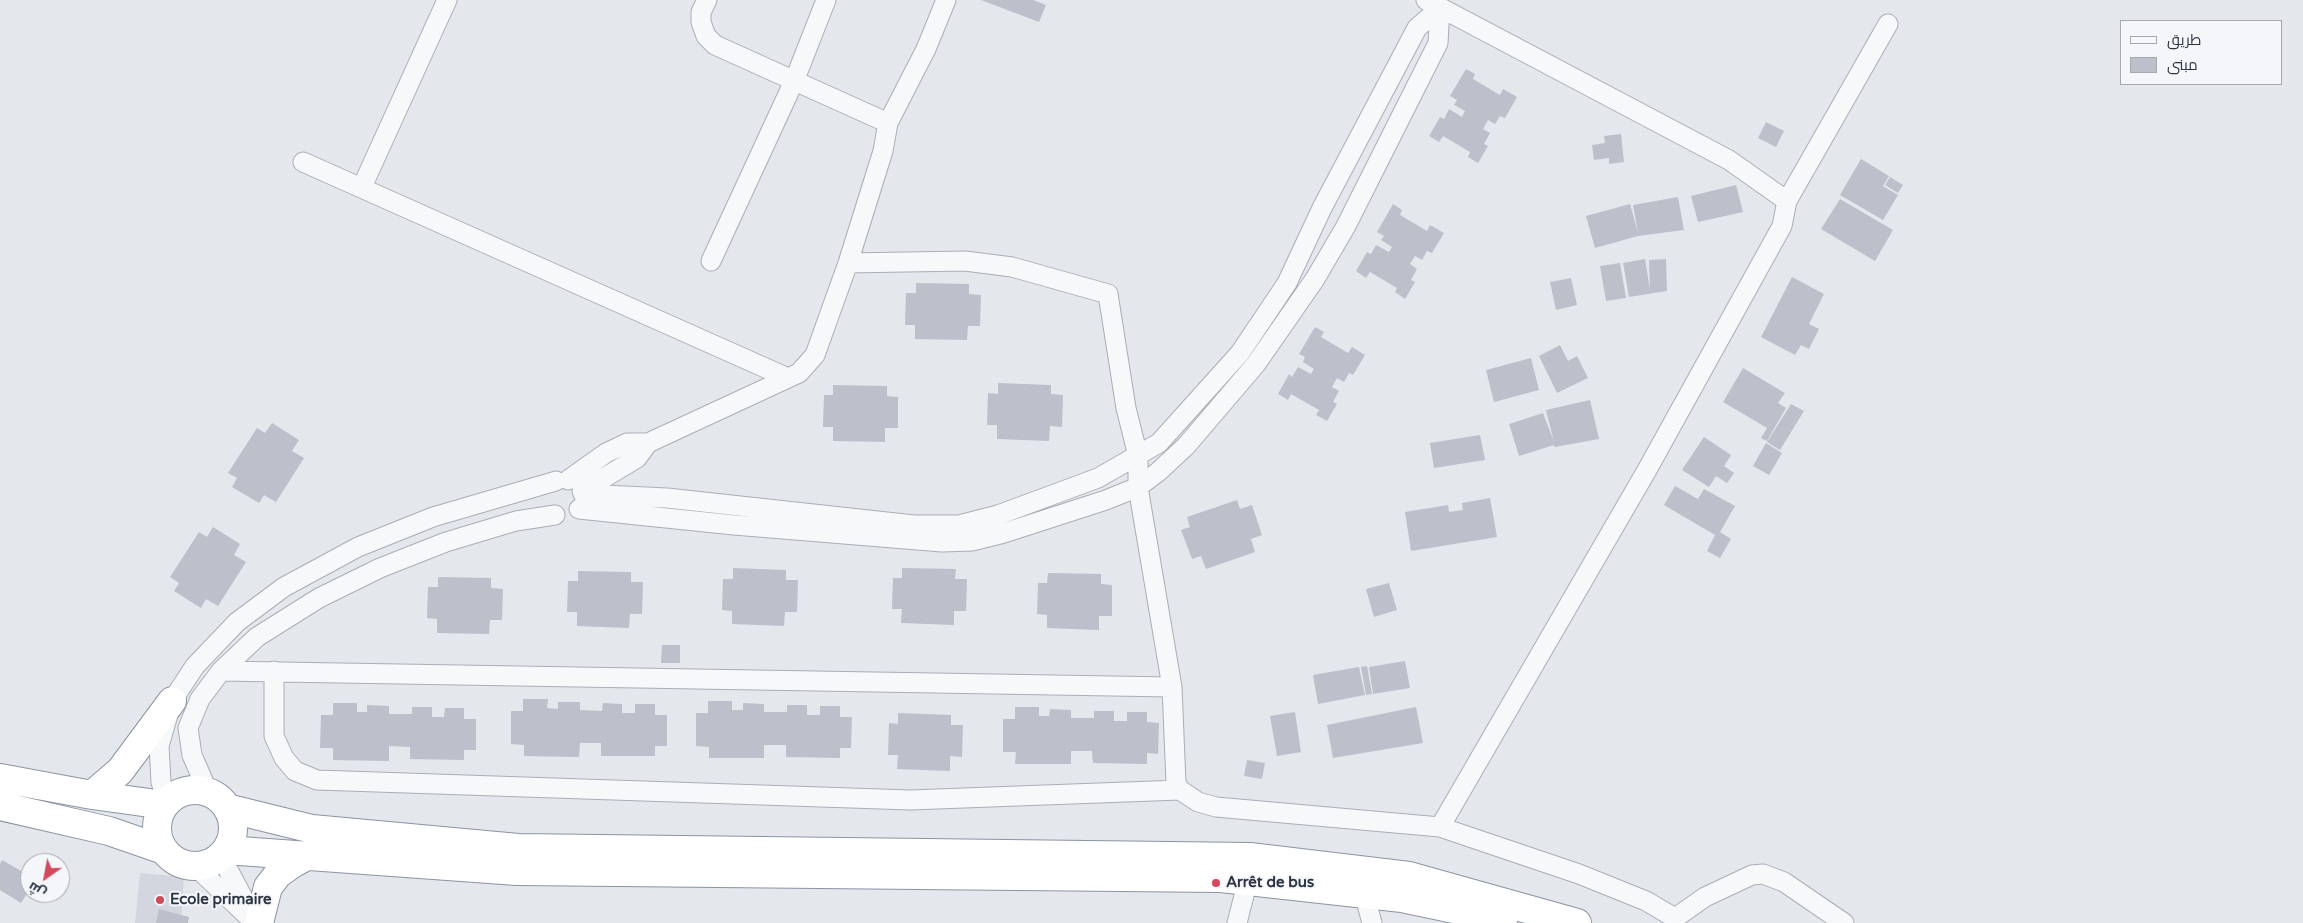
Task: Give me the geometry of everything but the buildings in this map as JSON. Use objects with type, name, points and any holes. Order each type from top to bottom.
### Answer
[{"type":"highway","points":[[92,795],[120,771],[172,701]]},
{"type":"highway","points":[[0,778],[92,795],[165,804]]},
{"type":"highway","points":[[217,800],[231,818],[233,829],[231,840],[224,852],[210,863],[194,866],[172,859],[158,840],[156,828],[158,816],[165,804],[176,795],[186,791],[197,790],[217,800],[312,829],[518,848],[1250,857],[1409,876],[1577,923]]},
{"type":"highway","points":[[0,806],[109,831],[164,850]]},
{"type":"highway","points":[[224,852],[517,871],[1211,878],[1248,880],[1410,900],[1473,913],[1504,923]]},
{"type":"highway","points":[[257,923],[268,887],[285,869],[307,856]]},
{"type":"street","points":[[362,187],[447,0]]},
{"type":"street","points":[[707,0],[701,12],[701,22],[706,36],[715,45],[795,79],[888,123]]},
{"type":"street","points":[[711,261],[795,79],[826,0]]},
{"type":"street","points":[[165,804],[160,782],[159,746],[172,701],[195,666],[237,622],[284,587],[358,547],[433,517],[574,491],[637,458],[648,443],[799,373],[814,355],[848,263],[883,150],[888,123],[926,49],[946,0]]},
{"type":"street","points":[[1433,4],[1729,160],[1786,201]]},
{"type":"street","points":[[555,515],[547,506],[545,500],[548,489],[667,498],[914,525],[959,525],[998,515],[1098,478],[1138,456],[1159,443],[1240,352],[1287,284],[1322,208],[1417,28],[1433,4]]},
{"type":"street","points":[[574,491],[734,526],[949,542],[972,541],[1004,533],[1106,500],[1138,487],[1158,472],[1186,446],[1256,364],[1315,279],[1346,226],[1438,43],[1433,4]]},
{"type":"street","points":[[1440,827],[1646,470],[1782,226],[1786,201],[1888,24]]},
{"type":"street","points":[[304,162],[788,378]]},
{"type":"street","points":[[848,263],[965,261],[1012,267],[1108,294],[1126,408],[1138,456],[1138,487],[1172,686],[1176,783],[1180,790],[1198,802],[1216,807],[1440,827],[1580,874],[1646,901],[1673,920],[1705,897],[1752,875],[1762,874],[1784,882],[1844,923]]},
{"type":"street","points":[[217,800],[192,755],[188,728],[200,700],[220,670],[257,636],[319,598],[380,568],[446,542],[516,521],[555,515],[566,517],[574,491]]},
{"type":"street","points":[[220,670],[1172,686]]},
{"type":"street","points":[[274,671],[274,736],[284,758],[294,771],[317,780],[910,800],[1180,790]]},
{"type":"street","points":[[224,852],[224,862],[257,923]]},
{"type":"street","points":[[194,866],[257,923]]},
{"type":"street","points":[[1243,921],[1248,880]]},
{"type":"street","points":[[1364,893],[1372,923]]},
{"type":"shaded area","name":"Ecole primaire","points":[[140,873],[184,877],[181,923],[135,923]]},
{"type":"place","name":"Arrêt de bus","points":[[1216,883]]},
{"type":"place","name":"Ecole primaire","points":[[160,900]]}]
